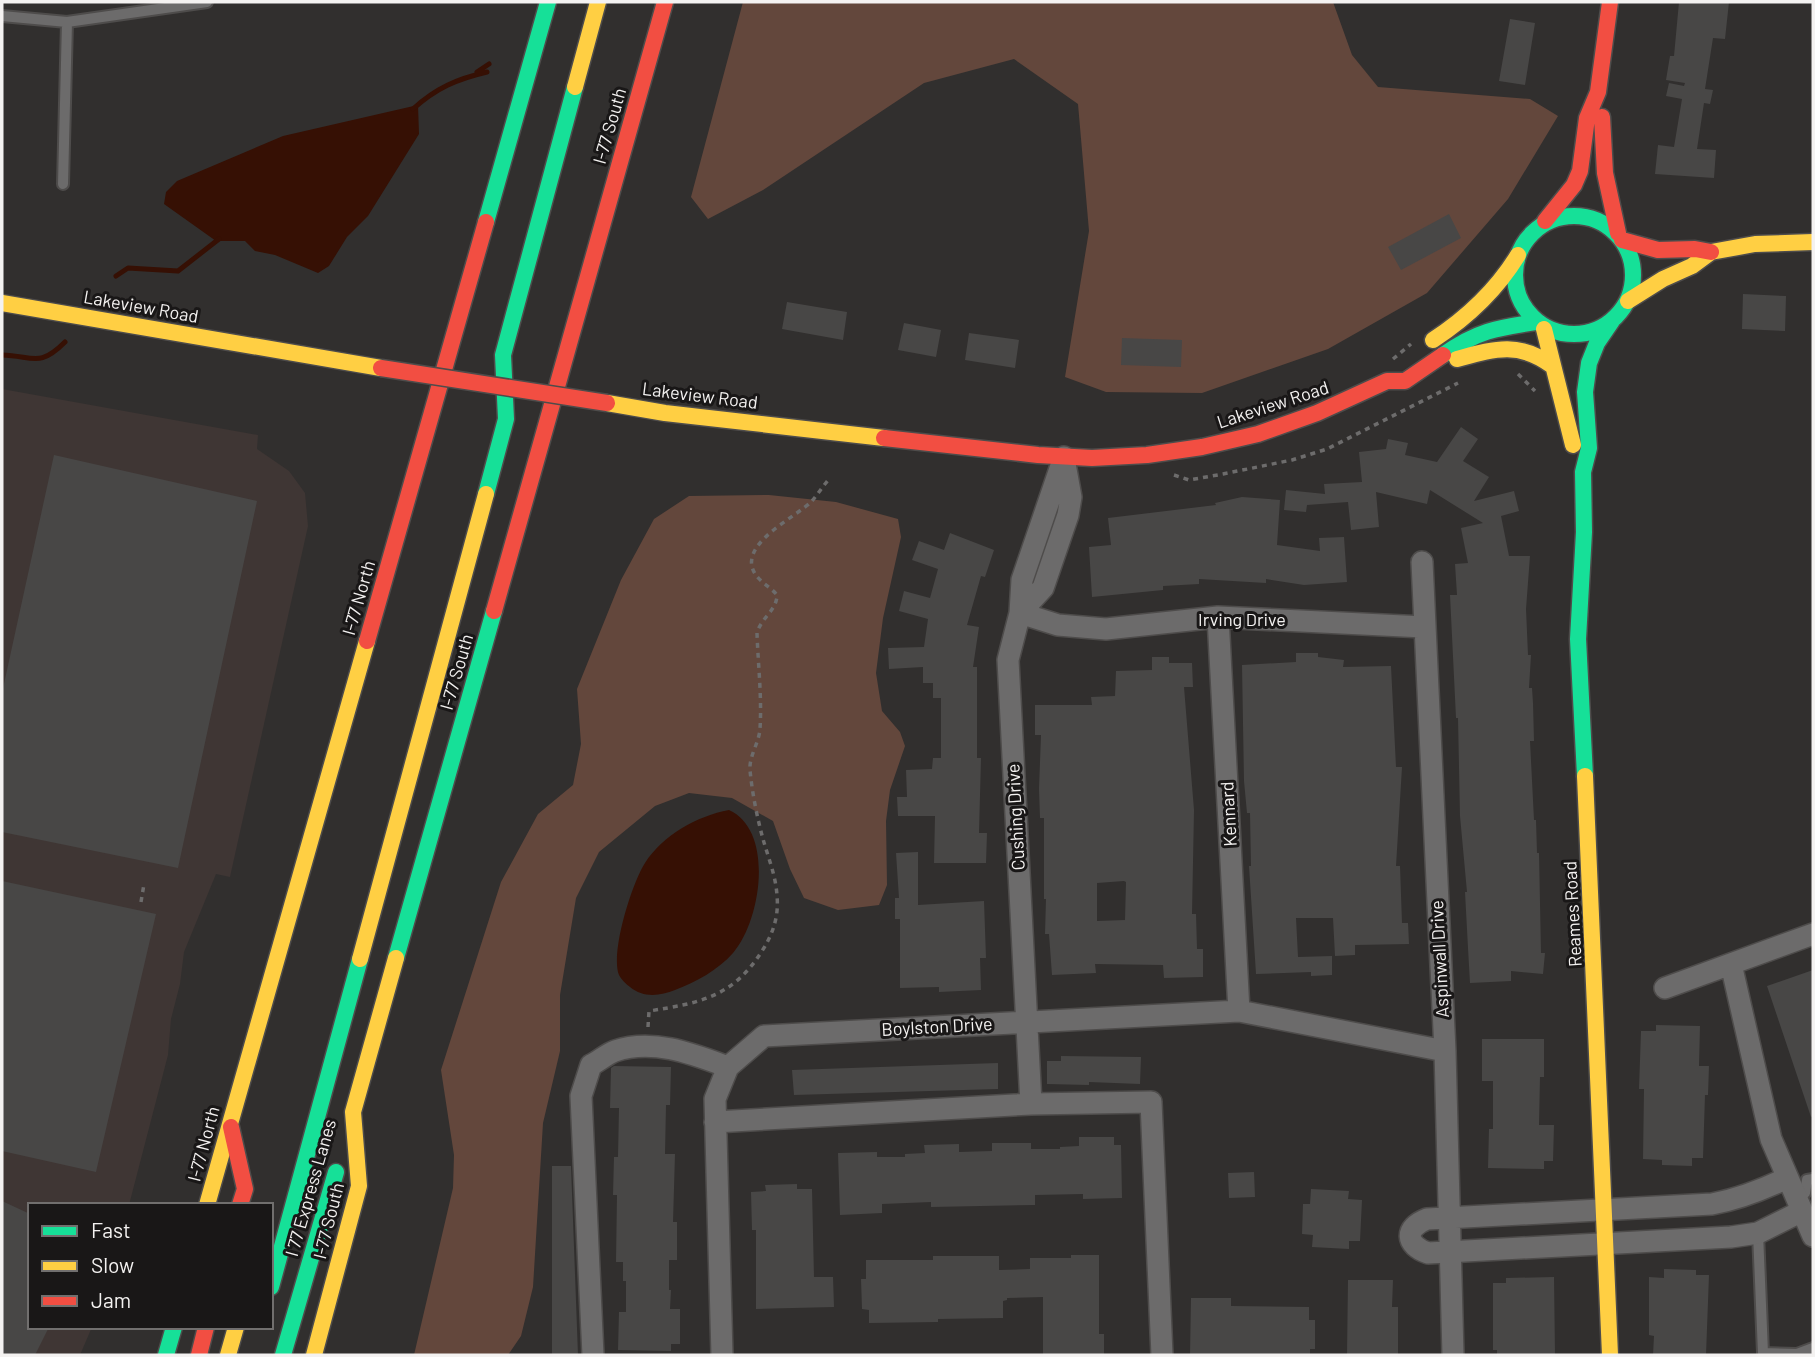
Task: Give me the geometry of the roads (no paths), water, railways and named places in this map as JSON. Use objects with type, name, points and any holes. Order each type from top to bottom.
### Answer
[{"type":"main road","name":"I-77 North","points":[[208,1203],[548,2]]},
{"type":"main road","points":[[273,1280],[506,419],[503,355],[598,2]]},
{"type":"main road","name":"I-77 South","points":[[314,1355],[359,1186],[354,1112],[665,2]]},
{"type":"main road","points":[[1417,351],[1480,304],[1506,277],[1530,235],[1545,222],[1574,186],[1583,156],[1587,118],[1598,92],[1610,2]]},
{"type":"main road","points":[[1598,92],[1603,121],[1605,173],[1620,237],[1629,253],[1633,273],[1628,301]]},
{"type":"main road","points":[[1545,222],[1564,215],[1586,216],[1604,223],[1620,237],[1658,250],[1695,249],[1711,252],[1755,244],[1813,242]]},
{"type":"main road","points":[[1519,253],[1516,277],[1518,293],[1540,326],[1560,334],[1581,335],[1600,329],[1612,321],[1628,301],[1663,279],[1692,266],[1711,252]]},
{"type":"main road","name":"Lakeview Road","points":[[2,303],[665,413],[1064,457],[1147,455],[1258,434],[1317,413],[1387,381],[1405,381],[1466,339],[1493,327],[1540,326]]},
{"type":"main road","name":"Reames Road","points":[[1611,1355],[1578,639],[1584,533],[1583,472],[1589,448],[1585,392],[1589,363],[1597,343],[1612,321]]},
{"type":"main road","name":"Reames Road","points":[[1540,326],[1569,421],[1573,450],[1583,472]]},
{"type":"main road","points":[[1427,368],[1495,348],[1521,348],[1539,354],[1551,365]]},
{"type":"main road","points":[[1387,381],[1395,366]]},
{"type":"main road","points":[[491,406],[517,368]]},
{"type":"main road","name":"I 77 Express Lanes","points":[[283,1355],[354,1112]]},
{"type":"main road","points":[[230,1122],[245,1189],[241,1203]]},
{"type":"main road","points":[[166,1355],[173,1329]]},
{"type":"main road","points":[[199,1355],[206,1329]]},
{"type":"main road","points":[[228,1355],[235,1329]]},
{"type":"street","name":"Cushing Drive","points":[[1031,1104],[1008,660],[1020,613],[1043,588],[1068,515],[1072,497],[1064,457]]},
{"type":"street","name":"Aspinwall Drive","points":[[1422,562],[1445,1051],[1454,1355]]},
{"type":"street","name":"Irving Drive","points":[[1020,613],[1058,625],[1106,629],[1218,617],[1424,626]]},
{"type":"street","name":"Kennard","points":[[1218,617],[1239,1011]]},
{"type":"street","points":[[1665,988],[1813,934]]},
{"type":"street","points":[[1731,964],[1770,1139],[1800,1196],[1813,1236]]},
{"type":"street","name":"Boylston Drive","points":[[722,1355],[715,1099],[728,1067],[764,1036],[1239,1011],[1445,1051]]},
{"type":"street","points":[[593,1355],[581,1096],[591,1065],[615,1051],[647,1046],[684,1051],[728,1067]]},
{"type":"street","points":[[715,1122],[1031,1104],[1150,1102],[1162,1355]]},
{"type":"street","points":[[1759,1192],[1800,1196],[1758,1233],[1731,1237],[1428,1253],[1418,1250],[1411,1241],[1410,1232],[1416,1224],[1427,1219],[1712,1204],[1759,1192]]},
{"type":"street","points":[[1505,1214],[1507,1248]]},
{"type":"lane","points":[[2,16],[67,22],[207,2]]},
{"type":"lane","points":[[63,184],[67,22]]},
{"type":"lane","points":[[1800,1196],[1807,1181],[1813,1179]]},
{"type":"lane","points":[[1758,1233],[1763,1354],[1797,1354],[1813,1348]]},
{"type":"waterway","points":[[477,72],[489,64]]},
{"type":"waterway","points":[[413,109],[447,85],[487,72]]},
{"type":"waterway","points":[[116,276],[128,268],[178,271],[219,239]]},
{"type":"waterway","points":[[2,355],[42,358],[65,342]]}]
